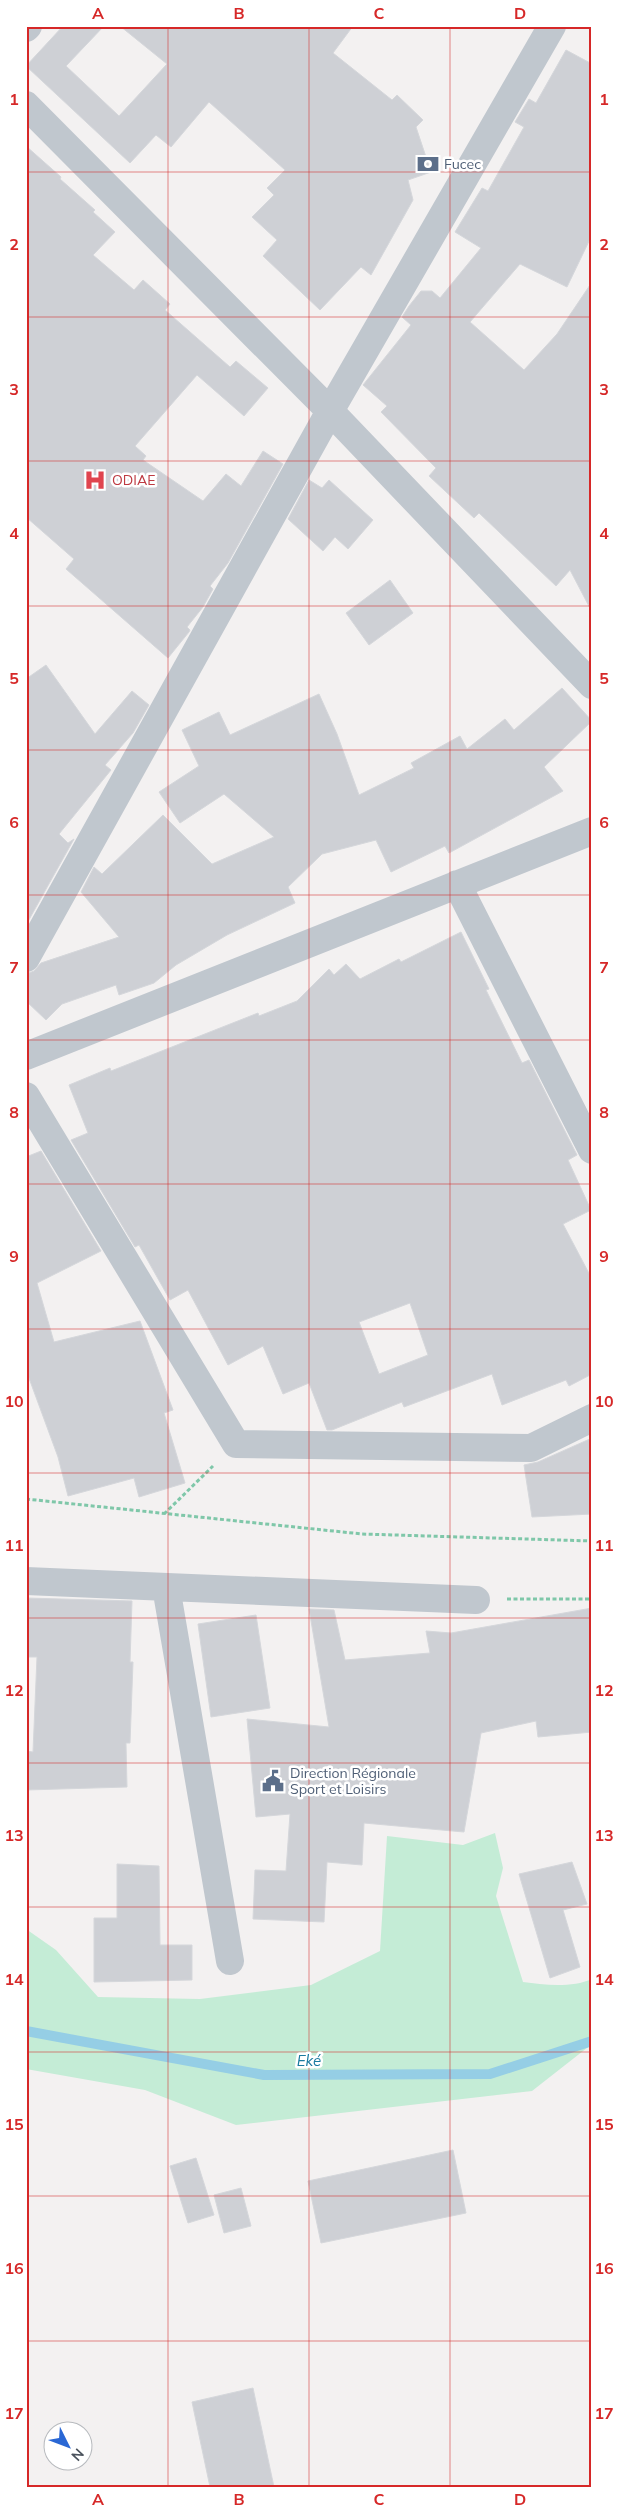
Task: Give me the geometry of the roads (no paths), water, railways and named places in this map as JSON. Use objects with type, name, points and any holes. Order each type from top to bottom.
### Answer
[{"type":"street","points":[[26,958],[330,412],[552,26]]},
{"type":"street","points":[[26,105],[330,412],[592,685]]},
{"type":"street","points":[[26,1056],[592,831]]},
{"type":"street","points":[[457,884],[592,1150]]},
{"type":"street","points":[[26,1096],[236,1444],[531,1448],[592,1418]]},
{"type":"street","points":[[26,1581],[476,1600]]},
{"type":"street","points":[[166,1587],[230,1961]]},
{"type":"waterway","name":"Eké","points":[[26,2031],[264,2075],[490,2074],[592,2041]]},
{"type":"place","name":"Fucec","points":[[428,164]]},
{"type":"place","name":"ODIAE","points":[[95,480]]},
{"type":"place","name":"Direction Régionale Sport et Loisirs","points":[[273,1781]]}]
